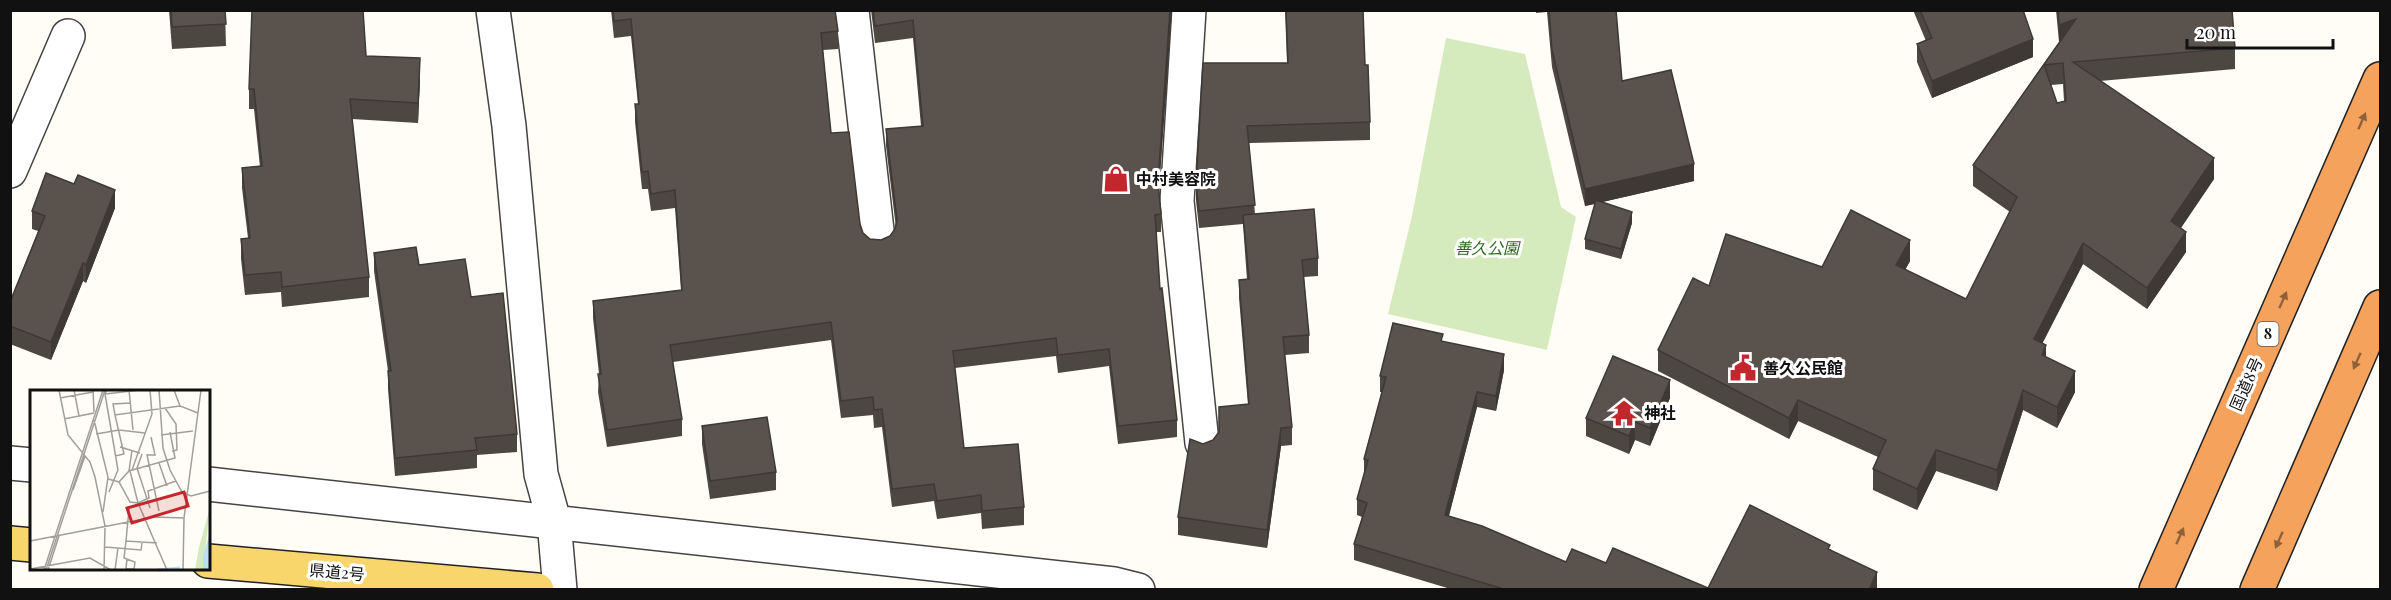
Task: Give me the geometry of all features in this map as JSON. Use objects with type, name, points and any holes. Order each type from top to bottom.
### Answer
[{"type":"highway","name":"国道8号","points":[[2156,590],[2380,80]]},
{"type":"highway","points":[[2257,590],[2380,308]]},
{"type":"main road","points":[[10,543],[30,545]]},
{"type":"main road","name":"県道2号","points":[[210,561],[537,590]]},
{"type":"street","points":[[493,10],[509,126],[541,474],[554,521],[560,590]]},
{"type":"street","points":[[852,10],[878,239]]},
{"type":"street","points":[[1189,10],[1177,201],[1202,442]]},
{"type":"street","points":[[10,171],[68,36]]},
{"type":"street","points":[[10,463],[30,465]]},
{"type":"street","points":[[210,484],[1114,584],[1138,590]]},
{"type":"green space","name":"善久公園","points":[[1446,38],[1525,54],[1561,207],[1576,217],[1547,350],[1388,314],[1412,216]]},
{"type":"building","points":[[171,10],[225,10],[226,24],[172,27]]},
{"type":"building","points":[[252,10],[363,10],[366,56],[420,58],[418,103],[350,99],[369,277],[282,287],[281,272],[245,275],[241,239],[250,238],[242,168],[262,166],[254,89],[249,89]]},
{"type":"building","points":[[613,10],[835,10],[838,31],[821,33],[831,133],[849,132],[860,224],[863,233],[870,239],[881,240],[890,236],[897,220],[886,129],[923,126],[913,20],[875,26],[873,10],[1170,10],[1158,182],[1161,214],[1155,215],[1160,289],[1162,288],[1177,420],[1118,426],[1109,349],[1058,355],[1056,338],[953,351],[964,448],[1018,444],[1024,507],[982,511],[981,495],[937,501],[934,484],[892,489],[882,409],[874,410],[873,397],[841,401],[831,322],[670,345],[682,419],[607,430],[598,374],[601,374],[593,301],[682,290],[675,190],[651,194],[648,171],[642,172],[635,104],[639,104],[631,19],[614,21]]},
{"type":"building","points":[[1286,10],[1363,10],[1370,122],[1247,126],[1255,205],[1199,211],[1196,183],[1203,63],[1288,63]]},
{"type":"building","points":[[1549,10],[1616,10],[1622,81],[1671,70],[1694,164],[1585,189],[1552,50]]},
{"type":"building","points":[[1920,10],[2023,10],[2033,39],[1932,81],[1917,44],[1932,38]]},
{"type":"building","points":[[2058,10],[2232,10],[2235,48],[2073,62],[2214,158],[2171,221],[2186,232],[2147,288],[2083,243],[2034,339],[2046,345],[2042,355],[2075,371],[2057,407],[2023,390],[1997,470],[1936,450],[1917,489],[1873,469],[1886,440],[1798,400],[1789,418],[1658,350],[1693,278],[1709,286],[1726,234],[1822,267],[1851,210],[1910,240],[1896,265],[1966,299],[2017,197],[1973,165],[2076,19],[2059,25]],"holes":[[[2063,63],[2066,101],[2057,103],[2044,65]]]},
{"type":"building","points":[[46,173],[74,184],[78,175],[115,190],[86,265],[83,263],[51,342],[10,326],[10,302],[45,216],[32,211]]},
{"type":"building","points":[[1596,200],[1632,212],[1621,249],[1585,239]]},
{"type":"building","points":[[1314,209],[1318,258],[1302,260],[1309,335],[1283,337],[1292,427],[1281,428],[1267,530],[1178,517],[1190,439],[1203,444],[1213,440],[1219,432],[1219,407],[1249,404],[1239,280],[1249,279],[1243,215]]},
{"type":"building","points":[[416,247],[419,265],[465,259],[471,297],[503,293],[517,434],[475,438],[477,450],[395,458],[388,371],[391,371],[374,253]]},
{"type":"building","points":[[1393,323],[1443,334],[1441,341],[1504,354],[1496,396],[1477,392],[1445,515],[1482,526],[1566,562],[1572,549],[1606,563],[1613,548],[1708,588],[1750,505],[1830,545],[1828,549],[1877,572],[1869,590],[1507,590],[1354,544],[1367,503],[1357,499],[1368,460],[1364,459],[1386,377],[1380,376]]},
{"type":"building","points":[[1613,356],[1670,380],[1650,428],[1635,422],[1629,436],[1586,418]]},
{"type":"building","points":[[767,417],[776,472],[710,481],[702,426]]},
{"type":"place","name":"中村美容院","points":[[1116,179]]},
{"type":"place","name":"善久公民館","points":[[1743,368]]},
{"type":"place","name":"神社","points":[[1624,413]]}]
